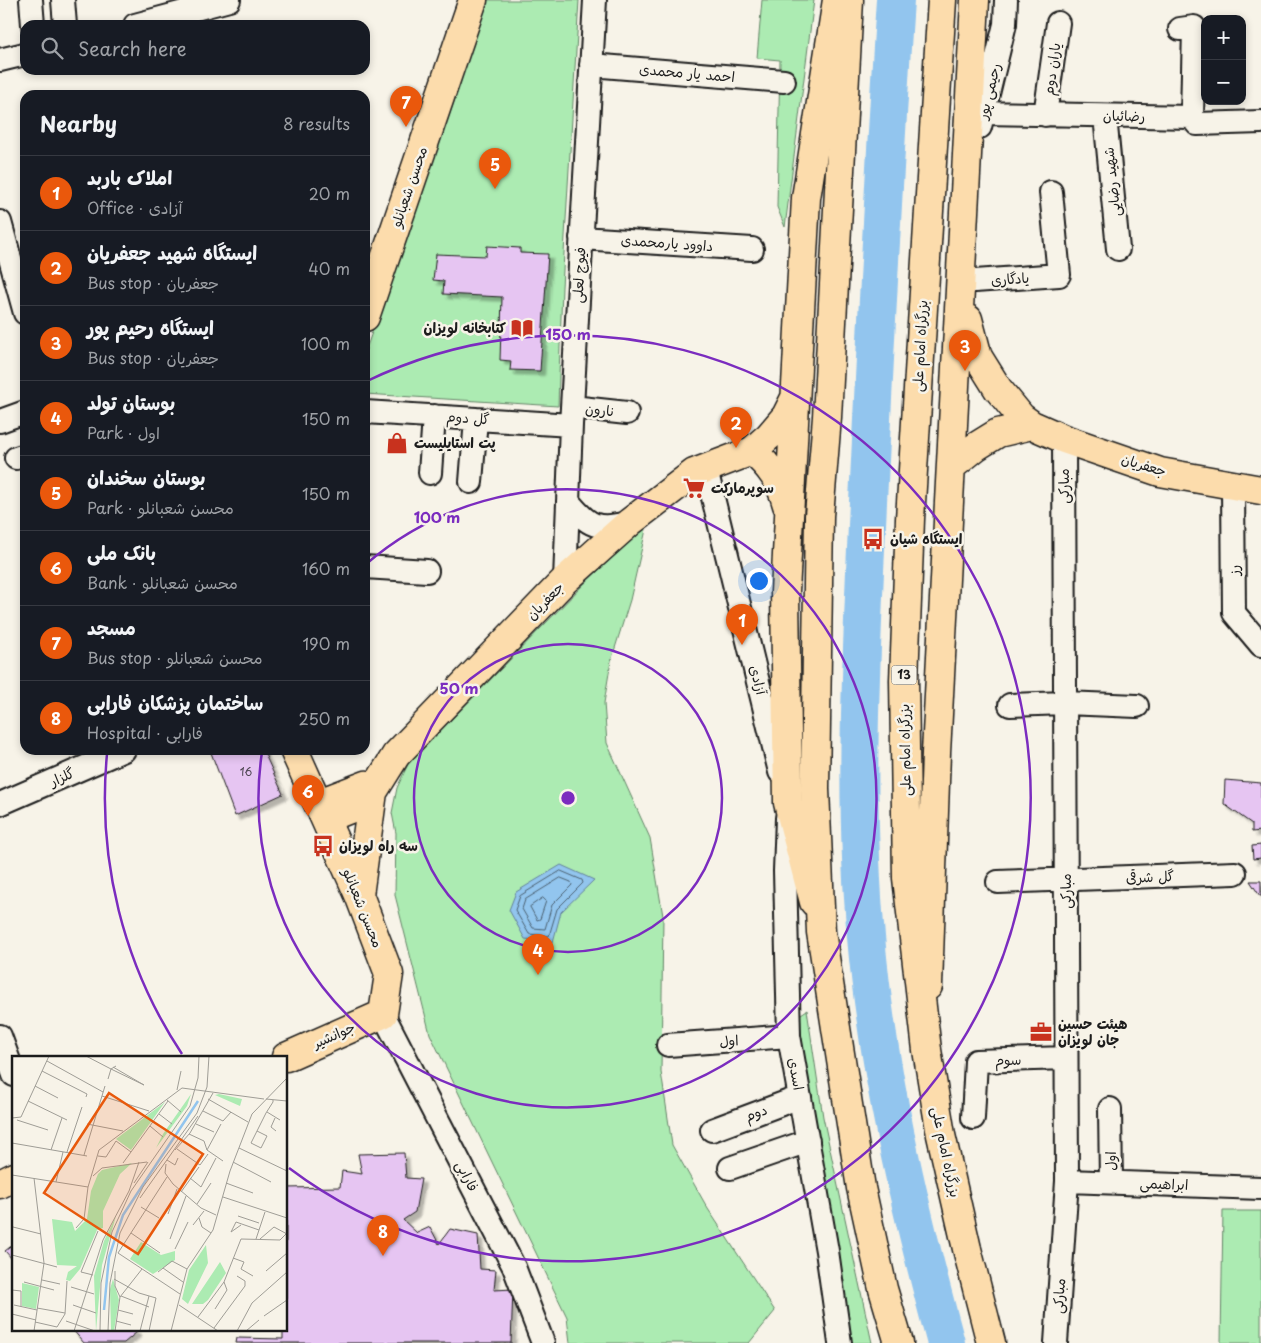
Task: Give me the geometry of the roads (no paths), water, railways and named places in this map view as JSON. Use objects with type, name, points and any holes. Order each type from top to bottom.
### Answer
[{"type":"main road","name":"محسن شعبانلو","points":[[372,279],[473,0]]},
{"type":"main road","points":[[837,0],[806,198],[785,592],[788,803],[821,932],[861,1188],[883,1289],[899,1343]]},
{"type":"main road","points":[[821,932],[815,789],[819,516],[827,417],[849,0]]},
{"type":"main road","name":"بزرگراه امام علی","points":[[942,0],[910,519],[904,680],[907,878],[926,1050],[941,1135],[991,1343]]},
{"type":"main road","points":[[926,1050],[936,762],[975,0]]},
{"type":"main road","name":"جعفریان","points":[[961,282],[970,335],[978,357],[998,389],[1021,417],[1032,425],[1064,439],[1160,472],[1261,490]]},
{"type":"main road","name":"جعفریان","points":[[373,792],[396,755],[565,580],[630,522],[694,474],[752,452],[786,416],[796,394]]},
{"type":"main road","points":[[952,466],[977,446],[998,433],[1032,425]]},
{"type":"main road","points":[[752,452],[775,475],[783,490],[788,512]]},
{"type":"main road","name":"محسن شعبانلو","points":[[296,755],[359,895],[389,974],[383,1014]]},
{"type":"main road","points":[[322,810],[332,816],[367,802],[373,792]]},
{"type":"main road","points":[[359,895],[373,792]]},
{"type":"main road","name":"جوانشیر","points":[[288,1056],[383,1014]]},
{"type":"main road","points":[[0,1184],[12,1178]]},
{"type":"street","points":[[30,0],[32,20]]},
{"type":"street","points":[[63,0],[65,20]]},
{"type":"street","points":[[153,20],[229,0]]},
{"type":"street","name":"فیوج لعلی","points":[[565,580],[571,416],[594,0]]},
{"type":"street","name":"رحیمی پور","points":[[966,181],[1005,24],[1006,0]]},
{"type":"street","name":"یاران دوم","points":[[1045,115],[1058,22]]},
{"type":"street","points":[[1192,117],[1193,27]]},
{"type":"street","points":[[0,60],[20,55]]},
{"type":"street","name":"احمد یار محمدی","points":[[591,65],[784,81]]},
{"type":"street","name":"رضائیان","points":[[983,113],[1192,117],[1198,124],[1261,122]]},
{"type":"street","name":"شهید رضایی","points":[[1105,116],[1118,248]]},
{"type":"street","name":"یادگاری","points":[[961,282],[1059,275],[1051,192]]},
{"type":"street","points":[[0,222],[20,295]]},
{"type":"street","name":"داوود یارمحمدی","points":[[581,238],[752,249]]},
{"type":"street","name":"گل دوم","points":[[370,412],[476,419],[571,416]]},
{"type":"street","name":"نارون","points":[[571,416],[627,413]]},
{"type":"street","points":[[0,421],[20,414]]},
{"type":"street","points":[[430,473],[434,416]]},
{"type":"street","points":[[471,482],[476,419]]},
{"type":"street","name":"مبارکی","points":[[1056,1343],[1067,1181],[1064,439]]},
{"type":"street","name":"آزادی","points":[[706,469],[788,803]]},
{"type":"street","name":"رز","points":[[1233,485],[1234,613],[1261,645]]},
{"type":"street","points":[[568,501],[582,518],[594,525],[609,528],[630,522]]},
{"type":"street","points":[[370,568],[427,570]]},
{"type":"street","points":[[1010,705],[1137,706]]},
{"type":"street","name":"گلزار","points":[[0,804],[113,755]]},
{"type":"street","name":"اسدی","points":[[788,803],[785,871],[789,1036],[808,1141],[840,1343]]},
{"type":"street","name":"گل شرقی","points":[[998,882],[1235,873]]},
{"type":"street","name":"فارابی","points":[[383,1014],[514,1267],[543,1343]]},
{"type":"street","points":[[0,1036],[12,1069]]},
{"type":"street","name":"اول","points":[[668,1045],[789,1036]]},
{"type":"street","name":"سوم","points":[[973,1118],[976,1061],[1066,1058]]},
{"type":"street","name":"دوم","points":[[712,1130],[800,1097]]},
{"type":"street","name":"اول","points":[[1110,1109],[1111,1182]]},
{"type":"street","points":[[730,1168],[808,1141]]},
{"type":"street","name":"ابراهیمی","points":[[1067,1181],[1261,1188]]},
{"type":"water","points":[[561,865],[594,880],[561,912],[553,942],[525,939],[509,910],[516,892]]},
{"type":"waterway","points":[[895,0],[880,251],[863,611],[859,774],[862,883],[871,988],[887,1091],[908,1192],[946,1343]]},
{"type":"place","name":"مسجد","points":[[406,127]]},
{"type":"place","name":"بوستان سخندان","points":[[495,189]]},
{"type":"place","name":"کتابخانه لویزان","points":[[522,328]]},
{"type":"place","name":"ایستگاه رحیم پور","points":[[965,371]]},
{"type":"place","name":"پت استایلیست","points":[[397,443]]},
{"type":"place","name":"ایستگاه شهید جعفریان","points":[[736,448]]},
{"type":"place","name":"سوپرمارکت","points":[[694,488]]},
{"type":"place","name":"ایستگاه شیان","points":[[873,539]]},
{"type":"place","name":"املاک باربد","points":[[742,645]]},
{"type":"place","name":"بانک ملی","points":[[308,816]]},
{"type":"place","name":"سه راه لویزان","points":[[323,846]]},
{"type":"place","name":"بوستان تولد","points":[[538,975]]},
{"type":"place","name":"هیئت حسین جان لویزان","points":[[1041,1032]]},
{"type":"place","name":"ساختمان پزشکان فارابی","points":[[383,1256]]}]
